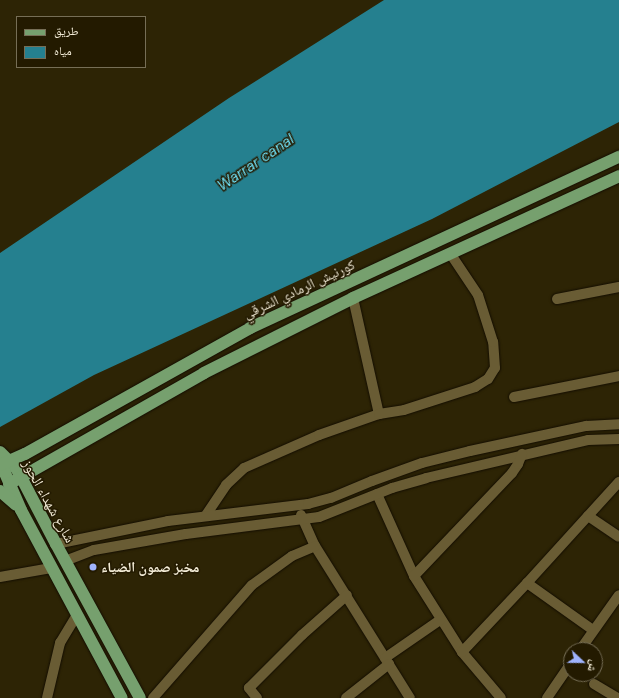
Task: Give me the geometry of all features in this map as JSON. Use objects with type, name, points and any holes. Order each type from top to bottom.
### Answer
[{"type":"main road","name":"كورنيش الرمادي الشرقي","points":[[3,460],[250,328],[619,158]]},
{"type":"main road","points":[[5,487],[204,373],[352,298],[619,176]]},
{"type":"main road","points":[[516,206],[522,221]]},
{"type":"main road","name":"شارع شهداء الحوز","points":[[3,460],[22,477],[65,561],[140,698]]},
{"type":"main road","name":"شارع شهداء الحوز","points":[[3,460],[5,487],[21,510],[76,615],[122,698]]},
{"type":"main road","points":[[35,502],[34,484],[38,473],[46,464]]},
{"type":"street","points":[[206,515],[226,485],[244,468],[319,435],[379,414],[404,410],[475,387],[488,379],[495,368],[493,342],[478,295],[450,253]]},
{"type":"street","points":[[557,299],[619,287]]},
{"type":"street","points":[[352,298],[379,414]]},
{"type":"street","points":[[514,397],[619,376]]},
{"type":"street","points":[[56,544],[132,528],[206,515],[297,506],[331,498],[397,472],[470,451],[586,426],[619,424]]},
{"type":"street","points":[[65,561],[94,550],[186,534],[302,520],[327,515],[377,494],[426,478],[522,454],[588,440],[619,438]]},
{"type":"street","points":[[414,576],[512,473],[522,454]]},
{"type":"street","points":[[462,652],[527,584],[619,482]]},
{"type":"street","points":[[377,494],[414,576],[440,620],[462,652],[497,697]]},
{"type":"street","points":[[297,506],[315,546],[410,698]]},
{"type":"street","points":[[588,516],[619,537]]},
{"type":"street","points":[[153,698],[252,585],[292,556],[315,546]]},
{"type":"street","points":[[0,577],[51,568]]},
{"type":"street","points":[[527,584],[594,630]]},
{"type":"street","points":[[257,698],[249,688],[302,635],[347,595]]},
{"type":"street","points":[[586,642],[619,595]]},
{"type":"street","points":[[47,698],[60,644],[76,615]]},
{"type":"street","points":[[346,698],[387,661],[440,620]]},
{"type":"street","points":[[547,698],[563,675]]},
{"type":"street","points":[[594,684],[616,698]]},
{"type":"water","name":"Warrar canal","points":[[384,0],[619,0],[619,122],[432,219],[94,375],[0,427],[0,253],[229,98]]},
{"type":"place","name":"مخبز صمون الضياء","points":[[93,567]]}]
